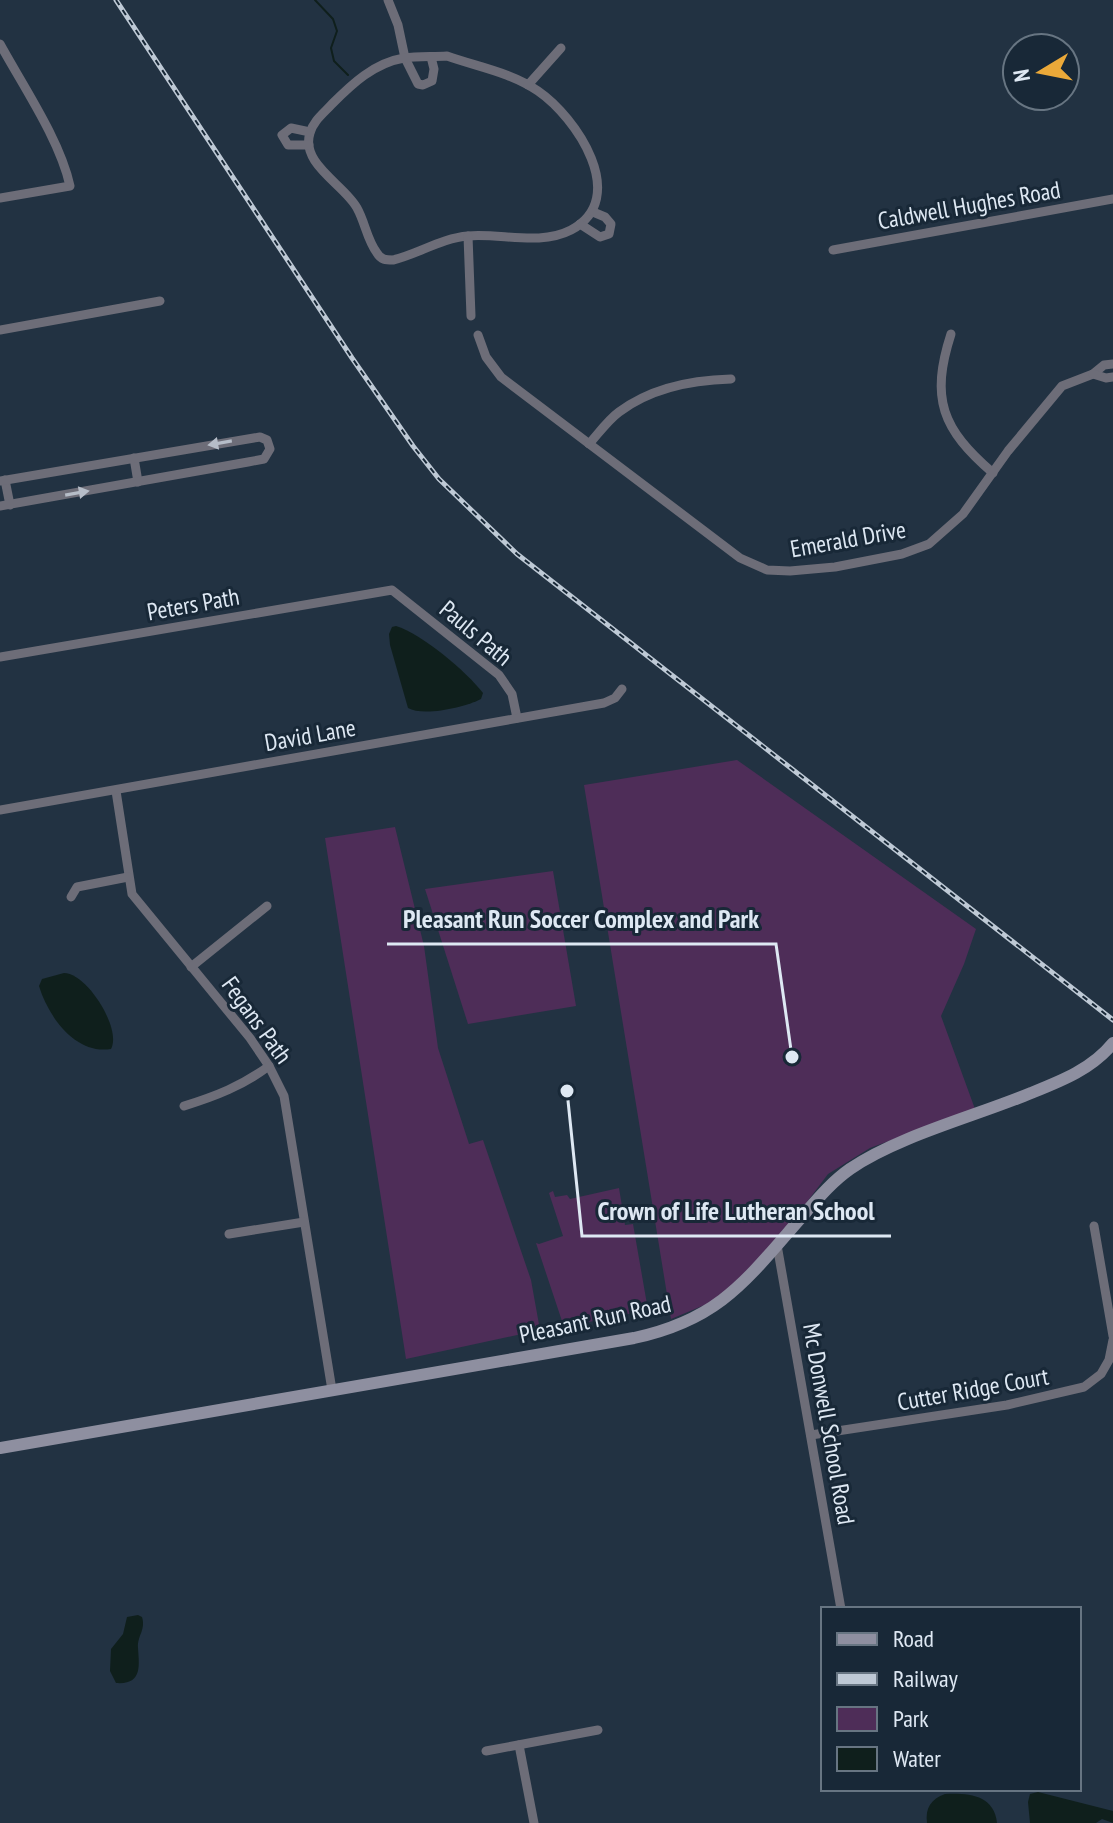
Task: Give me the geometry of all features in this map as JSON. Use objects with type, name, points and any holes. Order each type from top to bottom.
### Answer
[{"type":"main road","name":"Pleasant Run Road","points":[[0,1448],[661,1332],[694,1319],[723,1301],[747,1280],[827,1188],[851,1168],[895,1145],[1064,1079],[1082,1070],[1112,1047]]},
{"type":"street","points":[[388,0],[414,80],[423,85],[432,81],[434,76],[431,57]]},
{"type":"street","points":[[528,85],[561,48]]},
{"type":"street","points":[[0,198],[70,186],[67,170],[57,149],[1,50]]},
{"type":"street","points":[[447,56],[477,64],[528,85],[551,101],[579,134],[596,168],[597,196],[593,212],[580,224],[555,236],[468,236],[409,257],[393,260],[381,258],[349,195],[318,166],[309,145],[310,132],[319,117],[365,74],[405,58],[431,57],[447,56]]},
{"type":"street","points":[[309,145],[288,145],[282,135],[291,128],[310,132]]},
{"type":"street","name":"Caldwell Hughes Road","points":[[833,250],[1113,199]]},
{"type":"street","points":[[580,224],[600,237],[609,234],[611,224],[593,212]]},
{"type":"street","points":[[468,236],[471,316]]},
{"type":"street","points":[[0,330],[160,301]]},
{"type":"street","points":[[951,334],[942,361],[945,410],[951,428],[965,449],[993,473]]},
{"type":"street","name":"Emerald Drive","points":[[478,335],[486,357],[501,377],[740,558],[757,567],[778,571],[835,567],[902,554],[929,544],[963,514],[1062,386],[1093,374],[1104,365],[1113,364]]},
{"type":"street","points":[[1093,374],[1113,377]]},
{"type":"street","points":[[589,444],[617,413],[652,393],[710,380],[731,379]]},
{"type":"street","points":[[260,437],[270,444],[264,459],[5,506],[3,480],[134,458],[260,437]]},
{"type":"street","points":[[134,458],[138,482]]},
{"type":"street","name":"Peters Path","points":[[0,657],[392,590]]},
{"type":"street","name":"Pauls Path","points":[[392,590],[499,675],[512,694],[517,718]]},
{"type":"street","name":"David Lane","points":[[0,810],[604,703],[615,698],[622,689]]},
{"type":"street","name":"Fegans Path","points":[[116,791],[132,894],[269,1066],[284,1096],[332,1390]]},
{"type":"street","points":[[71,897],[77,887],[128,877]]},
{"type":"street","points":[[191,967],[267,906]]},
{"type":"street","points":[[184,1106],[226,1093],[269,1066]]},
{"type":"street","points":[[229,1234],[304,1222]]},
{"type":"street","name":"Cutter Ridge Court","points":[[811,1435],[1007,1405],[1083,1388],[1101,1374],[1109,1360],[1113,1338],[1094,1226]]},
{"type":"street","name":"Mc Donwell School Road","points":[[777,1245],[841,1607]]},
{"type":"street","points":[[486,1751],[598,1730]]},
{"type":"street","points":[[519,1745],[534,1823]]},
{"type":"green space","points":[[737,760],[976,929],[941,1016],[975,1109],[870,1148],[828,1174],[786,1230],[719,1299],[671,1319],[584,785]]},
{"type":"green space","points":[[395,827],[424,946],[438,1048],[469,1144],[483,1140],[531,1280],[540,1330],[406,1359],[325,838]]},
{"type":"green space","points":[[553,871],[576,1006],[468,1024],[425,889]]},
{"type":"green space","points":[[619,1188],[625,1225],[633,1224],[648,1310],[564,1327],[536,1243],[563,1236],[549,1193],[553,1191],[555,1197],[567,1195],[570,1199]]},
{"type":"water","points":[[396,626],[418,637],[455,664],[483,693],[481,699],[434,711],[408,708],[390,645],[389,634]]},
{"type":"water","points":[[64,973],[83,982],[100,1004],[112,1029],[111,1049],[86,1046],[75,1040],[56,1021],[39,986],[42,979]]},
{"type":"water","points":[[127,1617],[142,1617],[143,1626],[138,1644],[138,1673],[131,1681],[116,1683],[110,1671],[111,1649],[123,1634]]},
{"type":"water","points":[[1038,1792],[1113,1811],[1113,1823],[1102,1819],[1096,1823],[1030,1823],[1030,1794]]},
{"type":"water","points":[[945,1794],[971,1795],[986,1801],[997,1823],[927,1823],[930,1805]]},
{"type":"waterway","points":[[315,0],[333,19],[337,31],[331,48],[334,61],[348,75]]},
{"type":"railway","points":[[116,0],[352,358],[439,479],[517,554],[1113,1020]]},
{"type":"place","name":"Pleasant Run Soccer Complex and Park","points":[[792,1057]]},
{"type":"place","name":"Crown of Life Lutheran School","points":[[567,1091]]}]
